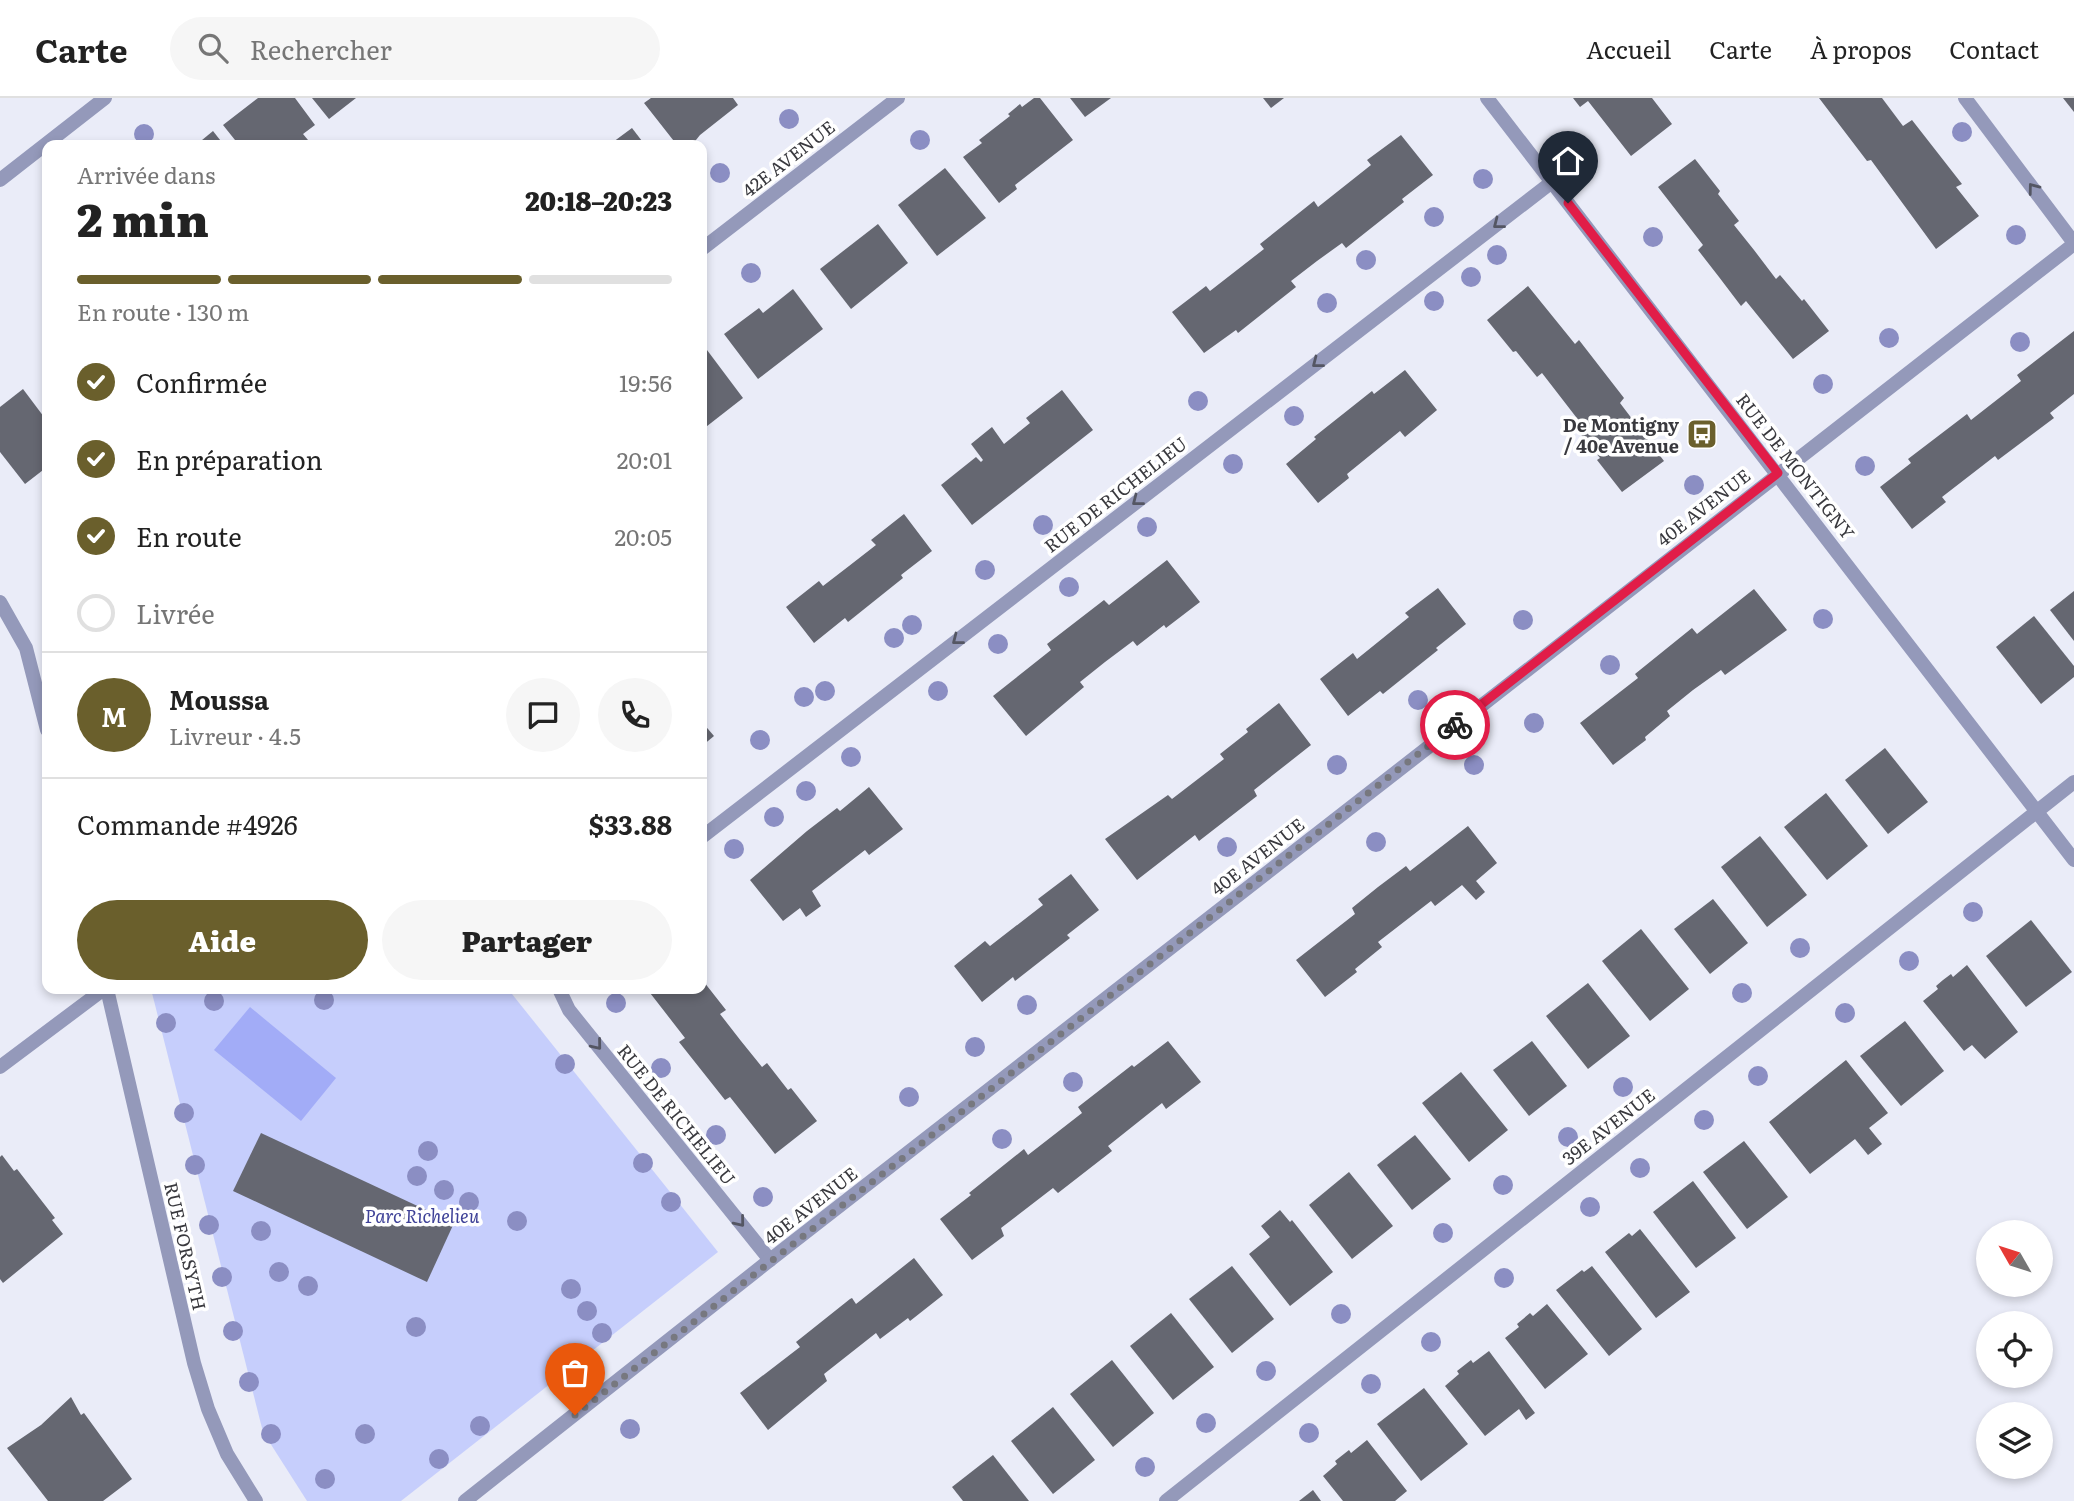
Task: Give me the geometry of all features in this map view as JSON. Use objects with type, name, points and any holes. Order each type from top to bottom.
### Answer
[{"type":"street","points":[[51,140],[105,98]]},
{"type":"street","name":"42E AVENUE","points":[[707,245],[898,98]]},
{"type":"street","name":"RUE DE MONTIGNY","points":[[1486,98],[2074,860]]},
{"type":"street","points":[[1965,98],[2074,243]]},
{"type":"street","points":[[0,180],[42,147]]},
{"type":"street","name":"RUE DE RICHELIEU","points":[[707,833],[1552,182]]},
{"type":"street","name":"40E AVENUE","points":[[465,1501],[2074,243]]},
{"type":"street","points":[[0,602],[26,648],[42,710]]},
{"type":"street","name":"39E AVENUE","points":[[1166,1501],[2074,782]]},
{"type":"street","points":[[0,1067],[98,994]]},
{"type":"street","name":"RUE FORSYTH","points":[[106,994],[194,1363],[208,1409],[227,1454],[256,1501]]},
{"type":"street","name":"RUE DE RICHELIEU","points":[[561,994],[569,1010],[770,1260]]},
{"type":"green space","name":"Parc Richelieu","points":[[152,994],[512,994],[718,1252],[401,1501],[307,1501],[263,1432]]},
{"type":"water","points":[[250,1007],[336,1078],[301,1121],[214,1050]]},
{"type":"building","points":[[258,98],[295,98],[315,125],[303,134],[308,140],[235,140],[223,125]]},
{"type":"building","points":[[312,98],[356,98],[329,119]]},
{"type":"building","points":[[651,98],[733,98],[738,105],[696,140],[673,140],[644,103]]},
{"type":"building","points":[[1034,98],[1040,98],[1073,140],[1015,185],[1017,189],[999,203],[963,157],[982,143],[979,140],[1010,116],[1008,114],[1020,104],[1022,107]]},
{"type":"building","points":[[1070,98],[1111,98],[1085,117]]},
{"type":"building","points":[[1263,98],[1284,98],[1271,108]]},
{"type":"building","points":[[1573,98],[1652,98],[1672,124],[1631,156],[1588,101],[1580,107]]},
{"type":"building","points":[[1819,98],[1882,98],[1903,126],[1912,120],[1962,184],[1956,187],[1979,216],[1936,249],[1871,160],[1867,161]]},
{"type":"building","points":[[2063,98],[2074,98],[2074,112]]},
{"type":"building","points":[[632,128],[641,140],[616,140]]},
{"type":"building","points":[[213,131],[220,140],[202,140]]},
{"type":"building","points":[[1401,135],[1433,175],[1346,248],[1342,243],[1291,281],[1296,287],[1238,333],[1236,330],[1204,353],[1172,312],[1206,286],[1210,291],[1264,249],[1260,244],[1314,201],[1318,207],[1371,165],[1367,160]]},
{"type":"building","points":[[1695,159],[1739,221],[1734,225],[1776,279],[1780,275],[1802,301],[1804,299],[1829,331],[1793,359],[1746,301],[1741,306],[1698,250],[1703,245],[1658,187]]},
{"type":"building","points":[[945,168],[986,218],[937,256],[898,205]]},
{"type":"building","points":[[878,224],[908,263],[851,309],[820,269]]},
{"type":"building","points":[[1528,286],[1575,344],[1579,340],[1624,398],[1620,403],[1664,461],[1622,492],[1578,431],[1583,426],[1542,373],[1537,377],[1487,320]]},
{"type":"building","points":[[793,289],[823,329],[758,379],[724,334],[759,308],[763,313]]},
{"type":"building","points":[[2074,331],[2074,394],[2050,413],[2054,418],[1998,460],[1995,456],[1942,497],[1946,502],[1912,529],[1880,487],[1911,463],[1908,459],[1967,414],[1971,420],[2021,381],[2017,375]]},
{"type":"building","points":[[707,350],[743,398],[707,426]]},
{"type":"building","points":[[1405,370],[1437,410],[1405,437],[1400,431],[1347,474],[1349,478],[1318,503],[1286,464],[1316,439],[1314,437],[1372,391],[1374,394]]},
{"type":"building","points":[[23,389],[42,414],[42,471],[25,484],[0,452],[0,407]]},
{"type":"building","points":[[1062,390],[1093,430],[972,525],[941,485],[976,457],[981,462],[983,460],[971,444],[992,427],[1004,444],[1030,423],[1026,418]]},
{"type":"building","points":[[904,514],[932,551],[848,622],[845,618],[814,643],[786,607],[819,581],[823,586],[876,545],[871,540]]},
{"type":"building","points":[[1167,560],[1200,602],[1166,628],[1164,625],[1137,646],[1133,641],[1105,662],[1080,682],[1084,687],[1026,736],[993,696],[1051,650],[1047,644],[1104,600],[1109,605]]},
{"type":"building","points":[[1438,588],[1466,624],[1383,694],[1380,691],[1348,716],[1320,679],[1353,653],[1357,659],[1409,617],[1405,613]]},
{"type":"building","points":[[1754,589],[1787,630],[1725,675],[1721,670],[1693,690],[1667,711],[1670,716],[1645,737],[1646,740],[1613,765],[1580,723],[1638,678],[1635,674],[1692,628],[1697,634]]},
{"type":"building","points":[[2074,591],[2074,641],[2050,610]]},
{"type":"building","points":[[2034,616],[2074,666],[2074,677],[2041,704],[1996,647]]},
{"type":"building","points":[[1279,703],[1311,745],[1254,790],[1257,796],[1199,841],[1195,835],[1137,880],[1105,839],[1168,795],[1172,799],[1224,759],[1220,754]]},
{"type":"building","points":[[707,728],[714,736],[707,742]]},
{"type":"building","points":[[1885,748],[1928,802],[1888,834],[1845,780]]},
{"type":"building","points":[[869,787],[903,829],[869,855],[865,850],[812,891],[821,906],[806,917],[800,908],[783,921],[750,880],[807,831],[837,808],[840,811]]},
{"type":"building","points":[[1826,793],[1868,846],[1827,880],[1784,827]]},
{"type":"building","points":[[1468,826],[1497,863],[1476,881],[1485,892],[1476,900],[1462,885],[1435,906],[1431,901],[1378,942],[1382,947],[1355,969],[1357,972],[1325,997],[1296,960],[1355,914],[1352,908],[1378,887],[1406,866],[1410,871]]},
{"type":"building","points":[[1760,836],[1807,895],[1767,927],[1721,867]]},
{"type":"building","points":[[1071,874],[1099,910],[1067,935],[1070,938],[1015,981],[1013,977],[982,1002],[954,966],[985,941],[990,946],[1043,905],[1038,899]]},
{"type":"building","points":[[1713,899],[1748,943],[1710,974],[1674,929]]},
{"type":"building","points":[[2031,920],[2072,972],[2026,1007],[1986,956]]},
{"type":"building","points":[[1641,929],[1689,989],[1650,1021],[1602,961]]},
{"type":"building","points":[[1967,965],[2018,1032],[1985,1059],[1972,1045],[1964,1051],[1923,1001],[1938,989],[1936,986],[1943,980],[1951,974],[1953,977]]},
{"type":"building","points":[[1588,983],[1630,1036],[1588,1069],[1546,1016]]},
{"type":"building","points":[[707,986],[726,1010],[720,1014],[762,1067],[767,1063],[817,1121],[775,1154],[730,1097],[725,1100],[679,1042],[685,1038],[651,994],[707,994]]},
{"type":"building","points":[[1905,1021],[1944,1071],[1901,1106],[1860,1056]]},
{"type":"building","points":[[1168,1041],[1201,1082],[1166,1109],[1162,1103],[1108,1146],[1112,1151],[1058,1193],[1053,1188],[1001,1228],[1004,1236],[972,1260],[940,1219],[1024,1149],[1028,1155],[1082,1113],[1078,1107]]},
{"type":"building","points":[[1532,1041],[1567,1086],[1529,1116],[1493,1070]]},
{"type":"building","points":[[1846,1060],[1888,1113],[1869,1128],[1882,1144],[1868,1155],[1855,1139],[1810,1174],[1769,1122]]},
{"type":"building","points":[[1461,1072],[1508,1130],[1469,1162],[1422,1103]]},
{"type":"building","points":[[261,1133],[454,1223],[427,1282],[233,1191]]},
{"type":"building","points":[[1415,1135],[1451,1179],[1412,1210],[1377,1165]]},
{"type":"building","points":[[1744,1141],[1788,1197],[1747,1229],[1703,1172]]},
{"type":"building","points":[[2,1155],[14,1171],[17,1169],[55,1218],[52,1220],[63,1234],[3,1283],[0,1279]]},
{"type":"building","points":[[1349,1172],[1393,1226],[1352,1259],[1309,1205]]},
{"type":"building","points":[[1693,1181],[1736,1238],[1696,1268],[1653,1212]]},
{"type":"building","points":[[1280,1210],[1290,1222],[1292,1220],[1333,1272],[1290,1306],[1249,1254],[1270,1237],[1261,1226]]},
{"type":"building","points":[[1640,1229],[1690,1292],[1656,1318],[1605,1252],[1629,1233],[1632,1236]]},
{"type":"building","points":[[914,1258],[943,1295],[910,1321],[908,1318],[880,1339],[876,1333],[824,1374],[827,1381],[768,1430],[740,1393],[800,1347],[796,1342],[850,1299],[856,1304]]},
{"type":"building","points":[[1232,1266],[1274,1319],[1232,1353],[1189,1299]]},
{"type":"building","points":[[1592,1266],[1642,1329],[1609,1356],[1556,1290],[1582,1270],[1584,1272]]},
{"type":"building","points":[[1547,1304],[1588,1354],[1545,1389],[1505,1338],[1519,1327],[1517,1324],[1530,1313],[1533,1316]]},
{"type":"building","points":[[1171,1313],[1214,1367],[1173,1400],[1130,1346]]},
{"type":"building","points":[[1489,1351],[1535,1413],[1526,1420],[1519,1409],[1485,1436],[1445,1386],[1459,1374],[1457,1371]]},
{"type":"building","points":[[1112,1360],[1154,1413],[1113,1447],[1070,1394]]},
{"type":"building","points":[[1424,1388],[1468,1444],[1421,1481],[1377,1424]]},
{"type":"building","points":[[71,1397],[81,1415],[84,1413],[132,1479],[103,1501],[48,1501],[7,1448],[41,1425]]},
{"type":"building","points":[[1053,1407],[1095,1460],[1053,1494],[1011,1441]]},
{"type":"building","points":[[1367,1440],[1407,1491],[1395,1501],[1343,1501],[1323,1476],[1337,1464],[1335,1461]]},
{"type":"building","points":[[993,1455],[1029,1501],[963,1501],[952,1487]]},
{"type":"building","points":[[1313,1490],[1321,1501],[1299,1501]]},
{"type":"way so far","points":[[575,1415],[1455,725]]},
{"type":"place","name":"De Montigny / 40e Avenue","points":[[1702,434]]},
{"type":"route","points":[[1455,725],[1778,473],[1568,203]]}]
